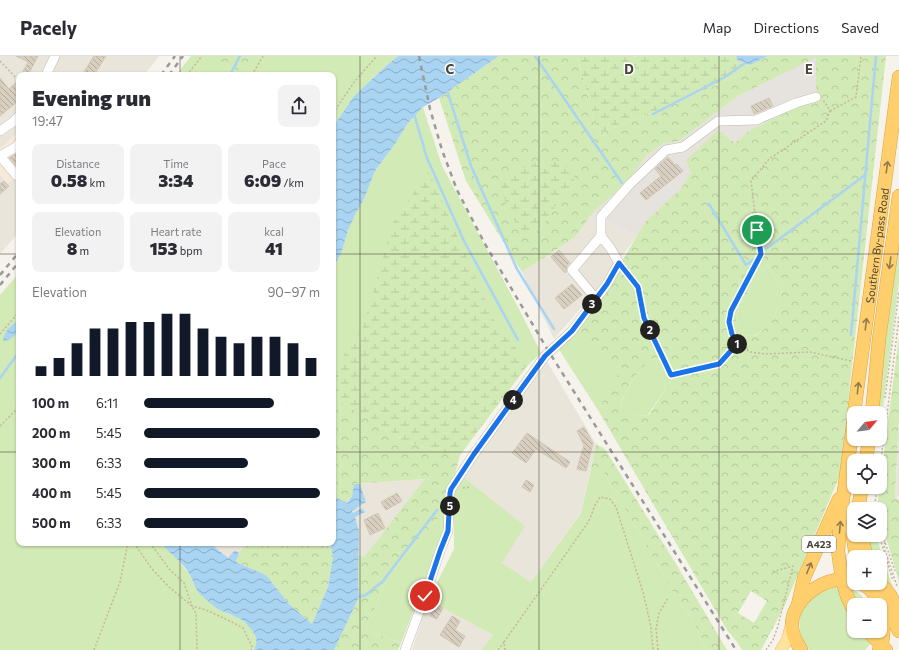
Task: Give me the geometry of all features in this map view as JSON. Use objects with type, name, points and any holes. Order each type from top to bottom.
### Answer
[{"type":"highway","name":"Southern By-pass Road","points":[[855,406],[899,77]]},
{"type":"highway","name":"Southern By-pass Road","points":[[877,406],[878,347],[899,196]]},
{"type":"highway","name":"A423","points":[[847,577],[838,551],[840,522],[850,446]]},
{"type":"highway","name":"A423","points":[[798,605],[804,578],[845,484]]},
{"type":"highway","points":[[801,650],[795,640],[791,626],[794,613],[798,605],[811,591],[822,584],[831,581],[847,580]]},
{"type":"highway","name":"A423","points":[[847,586],[846,592],[849,598]]},
{"type":"highway","points":[[873,592],[890,595],[899,614]]},
{"type":"highway","points":[[873,592],[883,602],[899,631]]},
{"type":"highway","points":[[873,592],[883,629],[882,649]]},
{"type":"highway","points":[[873,638],[882,649]]},
{"type":"main road","points":[[781,650],[787,640],[791,626]]},
{"type":"street","points":[[47,72],[55,56]]},
{"type":"street","points":[[405,650],[448,531],[451,489],[474,454],[545,356],[572,331],[607,284],[619,263],[601,236],[601,217],[630,184],[666,150],[683,147],[718,121],[756,120],[796,102],[816,97]]},
{"type":"street","points":[[0,131],[16,119]]},
{"type":"street","points":[[16,147],[0,156],[16,175]]},
{"type":"street","points":[[596,299],[572,270],[601,236]]},
{"type":"path","points":[[189,72],[202,56]]},
{"type":"path","points":[[254,72],[263,56]]},
{"type":"path","points":[[336,109],[355,81],[377,56]]},
{"type":"path","points":[[861,56],[856,97],[830,111],[826,120],[769,159],[751,181],[761,254],[731,311],[729,322],[732,334],[737,344],[750,352],[765,354],[810,352],[853,362],[861,362]]},
{"type":"path","points":[[0,60],[16,78]]},
{"type":"path","points":[[816,97],[825,102],[830,111]]},
{"type":"path","points":[[619,263],[638,287],[644,318],[671,375],[719,364],[737,344]]},
{"type":"path","points":[[885,398],[899,291]]},
{"type":"path","points":[[0,334],[16,315]]},
{"type":"path","points":[[882,454],[899,317]]},
{"type":"path","points":[[0,426],[16,409]]},
{"type":"path","points":[[498,650],[589,521],[595,505],[600,497],[610,499],[616,507],[643,592],[651,626],[653,650]]},
{"type":"path","points":[[881,542],[896,588],[884,548],[885,542]]},
{"type":"path","points":[[885,542],[895,571]]},
{"type":"path","points":[[94,650],[120,582],[127,546]]},
{"type":"path","points":[[136,546],[152,569],[169,587],[192,606],[206,610],[243,628],[252,646],[251,650]]},
{"type":"path","points":[[152,546],[170,570],[184,583],[196,614],[198,650]]},
{"type":"path","points":[[766,650],[773,640],[778,626],[793,566],[772,572]]},
{"type":"path","points":[[658,650],[656,629],[659,613],[668,598]]},
{"type":"path","points":[[504,642],[505,650]]},
{"type":"shaded area","points":[[0,56],[159,56],[146,72],[16,72],[16,235],[0,254]]},
{"type":"shaded area","points":[[816,56],[817,103],[797,107],[750,130],[735,143],[718,130],[681,190],[645,222],[637,236],[601,217],[594,211],[617,191],[634,173],[647,155],[664,143],[679,141],[738,96]]},
{"type":"shaded area","points":[[16,134],[16,177],[8,184],[0,175],[0,147]]},
{"type":"shaded area","points":[[594,211],[601,217],[637,236],[594,293],[554,339],[522,272],[575,237]]},
{"type":"shaded area","points":[[545,358],[596,444],[581,512],[531,582],[502,563],[462,476]]},
{"type":"shaded area","points":[[899,416],[899,497],[895,497]]},
{"type":"shaded area","points":[[426,479],[364,557],[358,555],[359,531],[355,517],[365,512],[353,513],[352,511],[366,502],[360,484]]},
{"type":"shaded area","points":[[213,546],[244,546],[239,553],[235,550],[228,559]]},
{"type":"shaded area","points":[[429,598],[443,608],[493,635],[482,650],[412,650]]},
{"type":"green space","points":[[191,56],[398,56],[354,96],[336,123],[336,72],[178,72]]},
{"type":"green space","points":[[207,56],[255,56],[247,72],[222,72],[224,67]]},
{"type":"green space","points":[[499,56],[577,56],[598,134],[739,75],[750,65],[768,56],[886,56],[840,475],[785,605],[761,650],[742,650],[727,630],[598,410],[622,367],[575,332],[606,289],[645,222],[681,189],[691,172],[686,160],[718,130],[735,143],[750,130],[797,107],[816,103],[816,57],[738,96],[679,141],[664,143],[647,155],[634,173],[617,191],[594,211],[575,237],[522,272],[466,181],[439,98]],"holes":[[[573,184],[556,205],[541,228],[530,235]],[[767,265],[782,289],[777,310],[770,325],[754,336],[743,335],[736,321],[739,308],[751,287]],[[659,356],[668,360],[673,377],[649,415],[636,416],[620,406],[636,375],[645,365]],[[751,591],[767,601],[754,623],[738,613]]]},
{"type":"green space","points":[[577,56],[736,56],[737,60],[750,65],[739,75],[598,134]]},
{"type":"green space","points":[[423,107],[442,166],[541,353],[528,365],[460,455],[336,398],[336,262],[341,254],[348,230],[364,199],[375,171],[408,123]]},
{"type":"green space","points":[[555,160],[576,173],[573,184],[556,205],[541,228],[530,235],[519,228],[509,213],[503,193],[503,179],[517,170],[532,164]]},
{"type":"green space","points":[[429,171],[495,322],[528,364],[460,455],[409,443],[336,399],[336,367],[363,327],[393,223]]},
{"type":"green space","points":[[899,238],[899,282],[883,406],[879,406]]},
{"type":"green space","points":[[767,265],[782,289],[777,310],[770,325],[753,336],[743,335],[736,321],[739,308],[751,287]]},
{"type":"green space","points":[[16,276],[16,546],[164,546],[190,575],[194,585],[216,608],[240,618],[250,627],[256,636],[257,643],[254,650],[0,650],[0,295]]},
{"type":"green space","points":[[575,332],[623,367],[598,410],[558,348]]},
{"type":"green space","points":[[899,336],[899,416],[895,497],[899,500],[899,584],[887,541],[887,502],[878,502],[879,494],[887,494],[887,454],[884,454],[885,446],[887,446],[887,430]]},
{"type":"green space","points":[[659,356],[668,360],[673,377],[648,415],[636,416],[620,406],[622,400],[632,381],[645,365]]},
{"type":"green space","points":[[336,399],[409,443],[460,455],[446,509],[387,577],[366,630],[401,643],[398,650],[334,650],[359,597],[358,555],[364,557],[425,479],[355,484],[352,496],[346,503],[336,498]]},
{"type":"green space","points":[[596,444],[605,449],[727,650],[706,650],[693,621],[673,592],[604,473],[590,473]]},
{"type":"green space","points":[[590,473],[604,473],[673,592],[693,621],[706,650],[482,650],[493,635],[443,608],[429,598],[454,549],[454,491],[462,476],[525,526],[502,563],[531,582],[581,513]]},
{"type":"green space","points":[[446,509],[445,530],[401,643],[366,630],[387,577]]},
{"type":"green space","points":[[867,542],[878,542],[881,550],[869,550]]},
{"type":"green space","points":[[244,546],[331,546],[333,556],[328,587],[312,624],[289,604],[266,575],[236,562],[239,553]]},
{"type":"green space","points":[[887,571],[889,577],[899,603],[887,587]]},
{"type":"green space","points":[[840,586],[847,608],[847,638],[867,638],[871,643],[865,650],[809,650],[804,643],[800,628],[801,613],[809,599],[818,592]]},
{"type":"green space","points":[[851,590],[863,598],[854,598]]},
{"type":"water","points":[[398,56],[499,56],[439,98],[423,107],[408,123],[375,171],[364,199],[348,230],[341,254],[336,262],[336,123],[354,96]]},
{"type":"water","points":[[736,56],[768,56],[750,65],[737,60]]},
{"type":"water","points":[[16,322],[16,334],[9,340],[3,341],[5,334]]},
{"type":"water","points":[[354,484],[360,484],[366,502],[352,511],[353,513],[362,508],[365,512],[355,517],[359,531],[359,597],[334,650],[254,650],[256,639],[247,624],[239,618],[216,608],[202,596],[196,589],[187,570],[164,546],[214,546],[228,558],[235,550],[239,553],[236,562],[266,575],[289,604],[312,624],[328,587],[333,556],[331,546],[336,546],[336,498],[347,503],[352,496]]},
{"type":"building","points":[[16,56],[38,56],[30,72],[23,72],[28,62]]},
{"type":"building","points":[[94,56],[106,56],[96,72],[84,72]]},
{"type":"building","points":[[0,78],[9,89],[16,83],[16,103],[0,116]]},
{"type":"building","points":[[769,98],[773,106],[754,114],[751,106]]},
{"type":"building","points":[[16,154],[16,166],[9,158]]},
{"type":"building","points":[[668,157],[683,171],[646,200],[640,193],[661,176],[655,169]]},
{"type":"building","points":[[4,181],[9,186],[0,194],[0,184]]},
{"type":"building","points":[[559,250],[570,263],[567,266],[565,273],[551,257]]},
{"type":"building","points":[[572,284],[582,295],[564,309],[555,298]]},
{"type":"building","points":[[584,427],[593,443],[586,471],[577,469],[584,445],[577,431]]},
{"type":"building","points":[[527,433],[570,462],[566,468],[536,449],[526,463],[512,453]]},
{"type":"building","points":[[526,480],[534,485],[530,492],[522,487]]},
{"type":"building","points":[[397,493],[402,501],[386,510],[381,502]]},
{"type":"building","points":[[378,513],[385,528],[370,535],[364,520]]},
{"type":"building","points":[[436,604],[443,608],[437,619],[430,616]]},
{"type":"building","points":[[452,616],[460,621],[455,630],[465,636],[459,647],[440,635]]},
{"type":"waterway","points":[[232,72],[240,56]]},
{"type":"waterway","points":[[535,56],[622,183]]},
{"type":"waterway","points":[[851,335],[876,56]]},
{"type":"waterway","points":[[653,114],[725,77],[745,63]]},
{"type":"waterway","points":[[447,90],[471,166],[517,269],[554,329]]},
{"type":"waterway","points":[[414,114],[427,158],[464,241],[518,340]]},
{"type":"waterway","points":[[766,249],[865,175]]},
{"type":"waterway","points":[[709,204],[746,265],[756,258]]},
{"type":"waterway","points":[[0,378],[16,356]]},
{"type":"waterway","points":[[359,597],[366,595],[383,581],[437,510]]},
{"type":"railway","points":[[163,72],[175,56]]},
{"type":"railway","points":[[171,72],[183,56]]},
{"type":"railway","points":[[419,56],[430,109],[442,150],[457,190],[485,244],[546,347],[736,650]]},
{"type":"railway","points":[[0,275],[16,256]]},
{"type":"railway","points":[[0,285],[16,266]]},
{"type":"route","points":[[425,596],[448,531],[451,489],[474,454],[545,356],[572,331],[607,284],[619,263],[638,287],[644,318],[671,375],[719,364],[737,344],[732,334],[729,322],[731,311],[761,254],[757,230]]}]
